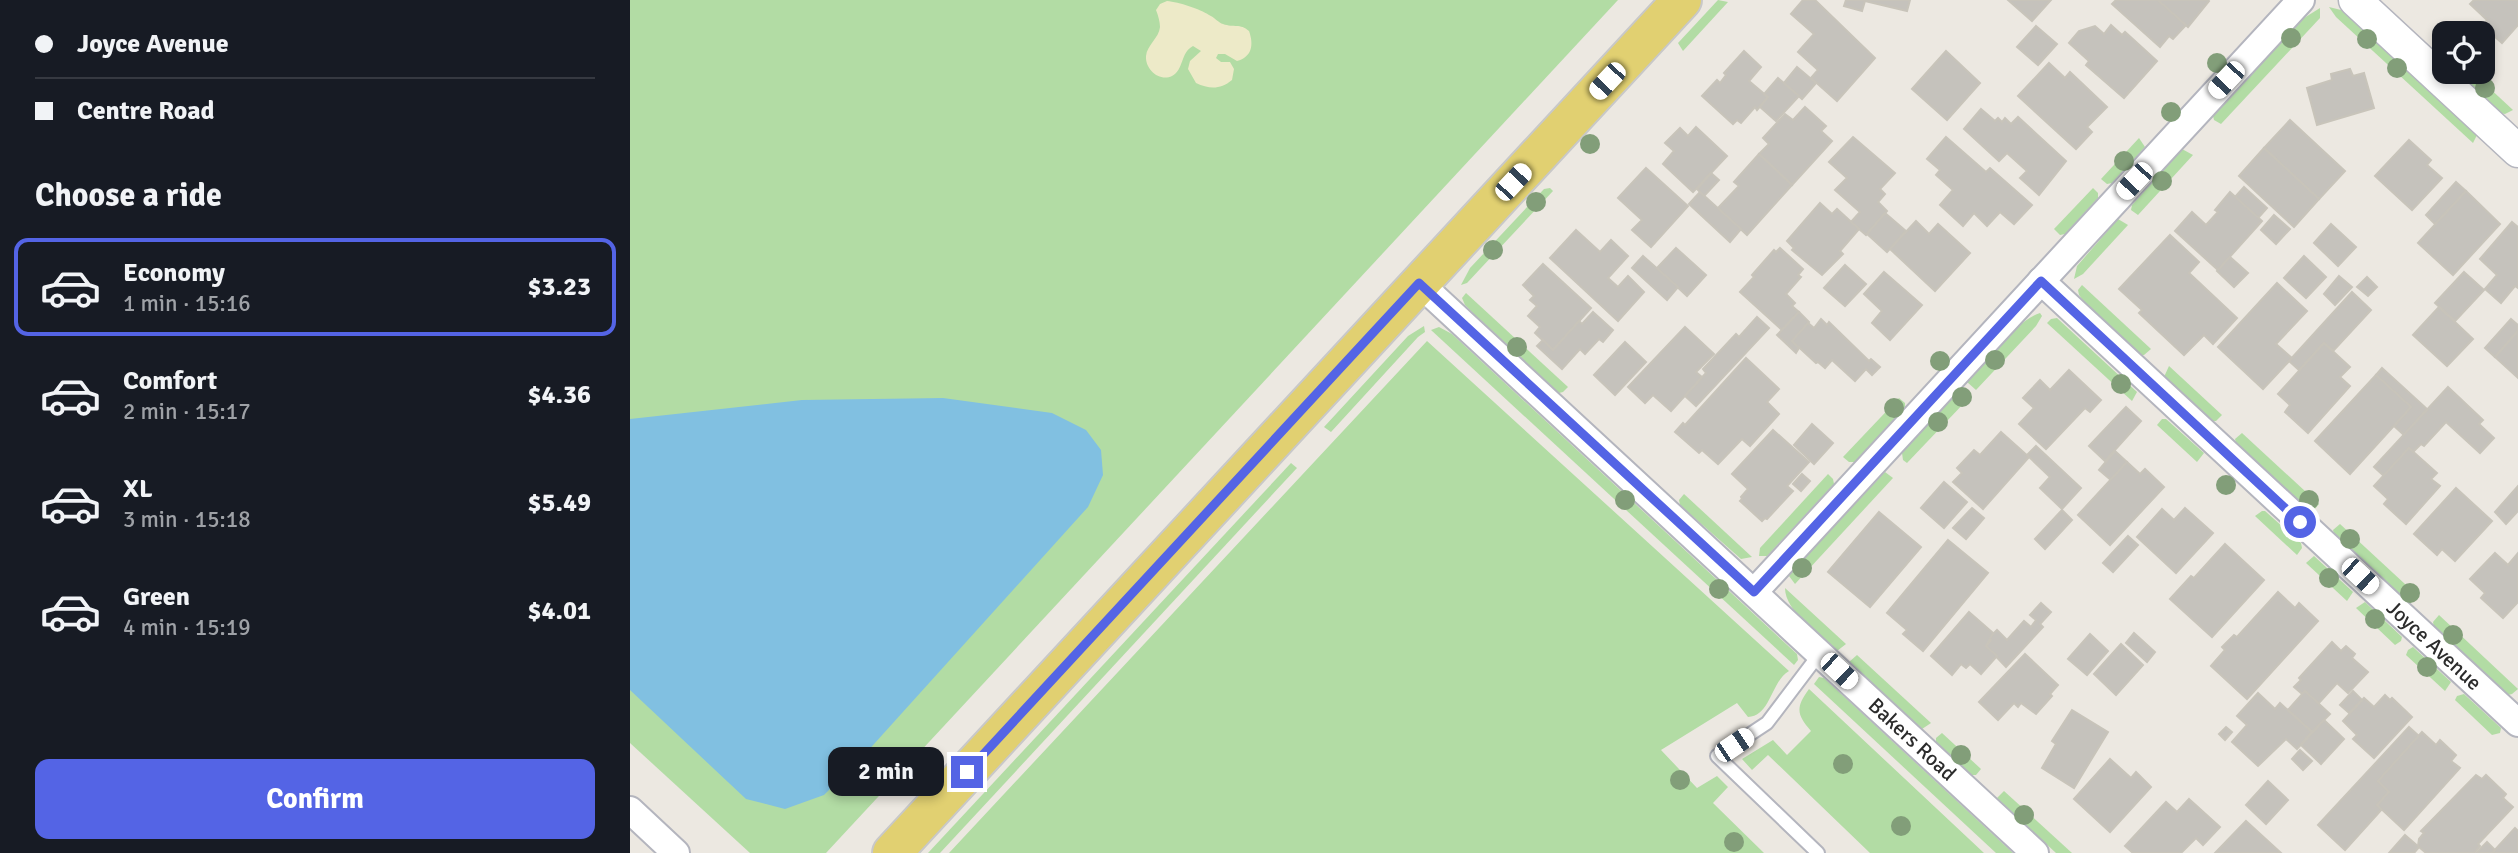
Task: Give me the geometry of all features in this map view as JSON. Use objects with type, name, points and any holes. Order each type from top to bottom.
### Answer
[{"type":"main road","points":[[891,853],[1682,0]]},
{"type":"street","points":[[1754,592],[2301,0]]},
{"type":"street","points":[[2355,0],[2518,150]]},
{"type":"street","name":"Joyce Avenue","points":[[2041,281],[2518,723]]},
{"type":"street","name":"Bakers Road","points":[[1419,283],[2035,853]]},
{"type":"street","points":[[630,810],[677,853]]},
{"type":"lane","points":[[1818,853],[1717,756],[1768,723],[1820,653]]},
{"type":"green space","points":[[630,0],[1618,0],[826,853],[750,853],[630,743]]},
{"type":"green space","points":[[1718,0],[1728,2],[1683,51],[1678,43]]},
{"type":"green space","points":[[2329,7],[2345,11],[2478,133],[2473,143],[2336,17]]},
{"type":"green space","points":[[2320,8],[2320,18],[2221,124],[2214,120],[2213,116],[2304,18]]},
{"type":"green space","points":[[2469,84],[2485,84],[2513,110],[2500,113]]},
{"type":"green space","points":[[2139,138],[2145,147],[2112,183],[2107,184],[2101,179]]},
{"type":"green space","points":[[2182,149],[2193,155],[2138,215],[2131,210],[2132,205]]},
{"type":"green space","points":[[1550,188],[1553,191],[1467,283],[1461,285],[1470,268],[1544,189]]},
{"type":"green space","points":[[2093,188],[2098,193],[2098,198],[2065,234],[2060,235],[2054,229]]},
{"type":"green space","points":[[2118,219],[2128,225],[2083,274],[2074,279],[2077,266]]},
{"type":"green space","points":[[2082,285],[2151,349],[2141,355],[2086,304],[2079,295],[2078,290]]},
{"type":"green space","points":[[1466,293],[1568,387],[1559,393],[1465,305],[1462,298]]},
{"type":"green space","points":[[2040,313],[2042,316],[2036,326],[1976,390],[1967,382],[2011,333],[2030,317]]},
{"type":"green space","points":[[2057,318],[2137,392],[2132,401],[2047,323]]},
{"type":"green space","points":[[1424,326],[1425,332],[1331,432],[1324,427],[1408,336]]},
{"type":"green space","points":[[1439,327],[1452,334],[1797,654],[1798,660],[1794,665],[1431,330]]},
{"type":"green space","points":[[1427,341],[1789,671],[1778,682],[1762,711],[1756,715],[1748,717],[1737,703],[1661,750],[1697,788],[1717,776],[1728,787],[1713,803],[1764,853],[949,853]]},
{"type":"green space","points":[[2169,366],[2222,415],[2216,421],[2212,421],[2164,377]]},
{"type":"green space","points":[[1957,393],[1966,401],[1907,463],[1903,460],[1902,453]]},
{"type":"green space","points":[[1899,398],[1905,403],[1905,407],[1855,462],[1849,462],[1843,457]]},
{"type":"green space","points":[[2162,419],[2166,419],[2204,453],[2197,462],[2157,425]]},
{"type":"green space","points":[[2242,433],[2319,504],[2314,510],[2309,511],[2236,443],[2235,439]]},
{"type":"green space","points":[[1291,463],[1297,468],[940,853],[928,853]]},
{"type":"green space","points":[[1885,472],[1893,478],[1795,584],[1789,576],[1794,569]]},
{"type":"green space","points":[[1828,474],[1834,484],[1767,556],[1759,556],[1760,548]]},
{"type":"green space","points":[[1684,494],[1752,557],[1741,559],[1680,505],[1679,500]]},
{"type":"green space","points":[[2262,511],[2301,543],[2302,548],[2297,555],[2255,516]]},
{"type":"green space","points":[[2340,524],[2419,597],[2409,604],[2334,534],[2333,530]]},
{"type":"green space","points":[[2314,556],[2353,592],[2347,601],[2306,563]]},
{"type":"green space","points":[[1785,588],[1846,644],[1837,651],[1814,630],[1791,606]]},
{"type":"green space","points":[[2365,602],[2402,637],[2401,641],[2395,645],[2356,608]]},
{"type":"green space","points":[[2439,615],[2518,689],[2508,695],[2434,627],[2433,622]]},
{"type":"green space","points":[[2413,647],[2451,682],[2445,691],[2406,655]]},
{"type":"green space","points":[[1857,655],[1931,723],[1922,729],[1849,662]]},
{"type":"green space","points":[[1819,677],[1824,678],[2013,853],[1996,853],[1814,684]]},
{"type":"green space","points":[[1809,689],[1984,853],[1870,853],[1768,755],[1752,770],[1742,759],[1773,740],[1787,755],[1811,731],[1800,711],[1801,701]]},
{"type":"green space","points":[[2464,694],[2501,728],[2500,733],[2492,735],[2455,700],[2457,696]]},
{"type":"green space","points":[[1942,733],[1981,769],[1976,775],[1972,775],[1936,742],[1936,738]]},
{"type":"green space","points":[[2004,791],[2072,853],[2056,853],[1997,798]]},
{"type":"sand","points":[[1167,1],[1195,8],[1221,23],[1243,27],[1249,31],[1251,46],[1246,57],[1237,61],[1225,54],[1218,54],[1216,58],[1221,62],[1230,62],[1234,69],[1232,80],[1214,88],[1196,83],[1188,69],[1190,61],[1201,51],[1193,46],[1186,53],[1179,70],[1172,76],[1154,74],[1148,66],[1146,56],[1160,27],[1156,10],[1160,4]]},
{"type":"water","points":[[943,398],[1052,413],[1086,430],[1101,450],[1103,475],[1088,507],[865,754],[824,795],[785,809],[746,799],[630,690],[630,419],[802,400]]},
{"type":"building","points":[[1803,0],[1815,0],[1875,58],[1837,101],[1811,78],[1818,70],[1798,52],[1814,34],[1791,14]]},
{"type":"building","points":[[1846,0],[1910,0],[1907,11],[1865,1],[1862,11],[1844,6]]},
{"type":"building","points":[[2008,0],[2051,0],[2032,21]]},
{"type":"building","points":[[2116,0],[2158,0],[2186,25],[2173,39],[2169,36],[2160,47],[2112,4]]},
{"type":"building","points":[[2158,0],[2208,0],[2209,1],[2188,27]]},
{"type":"building","points":[[2474,0],[2518,0],[2518,25],[2502,43],[2495,37],[2495,21],[2486,21],[2470,4]]},
{"type":"building","points":[[2111,25],[2122,35],[2125,32],[2157,61],[2124,98],[2086,65],[2089,61],[2069,43],[2079,31],[2095,26],[2104,34]]},
{"type":"building","points":[[2036,26],[2057,44],[2038,65],[2017,47]]},
{"type":"building","points":[[1744,51],[1761,67],[1749,81],[1768,97],[1741,123],[1737,120],[1733,124],[1702,96],[1717,80],[1720,83],[1726,75],[1724,73]]},
{"type":"building","points":[[1946,51],[1980,83],[1947,120],[1912,89]]},
{"type":"building","points":[[2049,63],[2065,78],[2070,72],[2107,107],[2087,127],[2092,132],[2076,149],[2018,96]]},
{"type":"building","points":[[1797,67],[1816,83],[1802,99],[1784,83]]},
{"type":"building","points":[[2350,69],[2353,76],[2364,73],[2374,108],[2317,125],[2307,88],[2332,80],[2331,74]]},
{"type":"building","points":[[1778,78],[1799,96],[1776,121],[1760,107],[1768,97],[1764,94]]},
{"type":"building","points":[[1805,107],[1826,126],[1821,131],[1832,141],[1792,185],[1759,154],[1769,144],[1763,138],[1785,114],[1793,120]]},
{"type":"building","points":[[1981,109],[1995,121],[1998,118],[2002,122],[2005,118],[2011,124],[2018,117],[2066,161],[2039,195],[2020,178],[2027,171],[2007,153],[1999,161],[1964,129]]},
{"type":"building","points":[[2290,120],[2345,171],[2319,199],[2264,148]]},
{"type":"building","points":[[1696,127],[1727,156],[1693,192],[1663,164],[1674,151],[1665,143],[1680,128],[1688,136]]},
{"type":"building","points":[[1853,137],[1895,173],[1880,189],[1885,194],[1878,202],[1887,211],[1866,235],[1851,222],[1860,212],[1835,190],[1847,178],[1829,162]]},
{"type":"building","points":[[1946,137],[1986,172],[1990,168],[2032,205],[2014,224],[2000,212],[1987,226],[1974,213],[1963,226],[1940,205],[1953,190],[1936,175],[1940,170],[1927,159]]},
{"type":"building","points":[[2409,140],[2431,160],[2427,165],[2442,178],[2412,210],[2375,176]]},
{"type":"building","points":[[2264,148],[2319,199],[2294,227],[2239,176]]},
{"type":"building","points":[[1759,154],[1792,185],[1747,235],[1718,208],[1739,186],[1734,182]]},
{"type":"building","points":[[1646,168],[1688,206],[1651,247],[1632,230],[1642,220],[1618,198]]},
{"type":"building","points":[[1711,173],[1719,180],[1704,196],[1697,189]]},
{"type":"building","points":[[2456,182],[2466,191],[2435,224],[2426,215]]},
{"type":"building","points":[[2244,187],[2267,208],[2258,218],[2235,197]]},
{"type":"building","points":[[2466,191],[2500,224],[2453,275],[2418,243]]},
{"type":"building","points":[[1700,192],[1741,229],[1730,242],[1689,204]]},
{"type":"building","points":[[2230,192],[2262,221],[2218,270],[2175,231],[2192,212],[2206,225]]},
{"type":"building","points":[[1820,203],[1832,214],[1837,209],[1859,229],[1840,251],[1843,254],[1822,275],[1792,250],[1794,248],[1787,241]]},
{"type":"building","points":[[1885,213],[1906,231],[1887,252],[1867,234]]},
{"type":"building","points":[[2274,215],[2290,229],[2276,244],[2261,230]]},
{"type":"building","points":[[1916,221],[1929,234],[1938,224],[1970,253],[1935,291],[1890,249]]},
{"type":"building","points":[[2512,222],[2518,227],[2518,288],[2515,286],[2501,303],[2485,289],[2497,275],[2480,259]]},
{"type":"building","points":[[2331,224],[2356,247],[2338,266],[2314,243]]},
{"type":"building","points":[[1576,230],[1600,252],[1611,240],[1628,256],[1608,278],[1618,287],[1628,276],[1644,292],[1618,321],[1550,258]]},
{"type":"building","points":[[2170,235],[2199,262],[2189,273],[2237,318],[2213,344],[2204,335],[2184,355],[2139,313],[2142,310],[2119,289]]},
{"type":"building","points":[[1676,248],[1706,275],[1687,296],[1657,268]]},
{"type":"building","points":[[1780,248],[1803,269],[1798,275],[1801,277],[1786,294],[1795,303],[1792,306],[1799,312],[1782,330],[1740,292],[1774,250],[1776,252]]},
{"type":"building","points":[[1643,256],[1678,287],[1667,300],[1632,268]]},
{"type":"building","points":[[2304,256],[2326,277],[2306,298],[2284,278]]},
{"type":"building","points":[[2230,257],[2248,273],[2234,287],[2217,271]]},
{"type":"building","points":[[1543,264],[1591,308],[1553,350],[1535,333],[1540,327],[1528,316],[1537,306],[1530,300],[1534,296],[1523,285]]},
{"type":"building","points":[[1845,265],[1866,284],[1845,306],[1824,288]]},
{"type":"building","points":[[1884,272],[1922,305],[1890,340],[1872,323],[1882,311],[1864,294]]},
{"type":"building","points":[[2464,272],[2484,290],[2455,321],[2435,303]]},
{"type":"building","points":[[2339,276],[2352,287],[2335,305],[2324,294]]},
{"type":"building","points":[[2367,277],[2377,287],[2368,296],[2357,287]]},
{"type":"building","points":[[2277,283],[2307,311],[2276,344],[2292,358],[2263,389],[2218,347]]},
{"type":"building","points":[[2352,292],[2371,310],[2333,351],[2324,343],[2299,370],[2289,361]]},
{"type":"building","points":[[2439,307],[2473,339],[2447,366],[2413,335]]},
{"type":"building","points":[[1593,312],[1613,330],[1603,342],[1599,339],[1585,354],[1580,349],[1562,369],[1537,346],[1543,340],[1553,350],[1579,321],[1582,324]]},
{"type":"building","points":[[1799,312],[1809,322],[1792,341],[1799,348],[1796,353],[1777,335]]},
{"type":"building","points":[[1757,317],[1769,328],[1696,406],[1685,396],[1706,373],[1703,369],[1736,334],[1739,337]]},
{"type":"building","points":[[1821,319],[1827,325],[1829,322],[1869,361],[1871,359],[1880,367],[1872,375],[1866,369],[1855,381],[1832,360],[1825,368],[1816,363],[1792,341],[1808,323],[1814,328]]},
{"type":"building","points":[[2511,319],[2518,325],[2518,331],[2495,357],[2485,348]]},
{"type":"building","points":[[1685,327],[1714,354],[1696,372],[1702,377],[1671,411],[1653,395],[1645,403],[1628,387]]},
{"type":"building","points":[[2518,331],[2518,378],[2495,357]]},
{"type":"building","points":[[1625,342],[1646,362],[1615,395],[1594,375]]},
{"type":"building","points":[[2324,343],[2350,367],[2340,377],[2350,386],[2308,433],[2285,412],[2290,405],[2278,394]]},
{"type":"building","points":[[1746,358],[1779,389],[1767,402],[1779,414],[1750,446],[1742,439],[1718,464],[1702,450],[1699,453],[1675,432],[1683,423],[1685,425]]},
{"type":"building","points":[[2382,368],[2427,409],[2404,435],[2394,426],[2411,407],[2376,375]]},
{"type":"building","points":[[2069,370],[2101,400],[2090,412],[2085,408],[2046,449],[2019,424],[2034,408],[2023,398],[2040,380],[2050,390]]},
{"type":"building","points":[[2376,375],[2411,407],[2350,474],[2315,441]]},
{"type":"building","points":[[2448,387],[2483,420],[2479,424],[2494,438],[2480,453],[2446,422],[2424,446],[2421,444],[2413,452],[2409,448],[2384,476],[2374,467]]},
{"type":"building","points":[[2126,407],[2141,421],[2105,461],[2089,446]]},
{"type":"building","points":[[1812,424],[1833,443],[1814,464],[1794,445]]},
{"type":"building","points":[[1773,430],[1809,462],[1787,486],[1793,491],[1762,521],[1740,501],[1748,489],[1732,474]]},
{"type":"building","points":[[2001,432],[2029,457],[1983,509],[1953,482],[1962,473],[1957,468],[1974,450],[1980,455]]},
{"type":"building","points":[[2036,446],[2081,488],[2062,509],[2040,488],[2050,477],[2027,455]]},
{"type":"building","points":[[2409,448],[2437,473],[2431,479],[2440,486],[2406,524],[2384,504],[2388,499],[2374,486]]},
{"type":"building","points":[[2115,451],[2127,462],[2111,480],[2099,470]]},
{"type":"building","points":[[2127,462],[2140,474],[2145,469],[2164,487],[2110,545],[2078,515]]},
{"type":"building","points":[[1802,474],[1810,481],[1801,491],[1793,484]]},
{"type":"building","points":[[1944,482],[1967,502],[1944,528],[1921,508]]},
{"type":"building","points":[[2518,486],[2518,511],[2506,524],[2495,512]]},
{"type":"building","points":[[2456,488],[2492,521],[2455,561],[2442,549],[2437,555],[2414,534]]},
{"type":"building","points":[[1972,508],[1984,518],[1966,539],[1953,528]]},
{"type":"building","points":[[2185,508],[2213,533],[2176,573],[2137,537],[2162,509],[2174,520]]},
{"type":"building","points":[[2062,510],[2072,520],[2045,549],[2035,539]]},
{"type":"building","points":[[1879,512],[1921,547],[1870,607],[1828,572]]},
{"type":"building","points":[[2128,536],[2138,545],[2113,572],[2103,563]]},
{"type":"building","points":[[1948,540],[1988,573],[1923,651],[1903,634],[1907,630],[1887,613]]},
{"type":"building","points":[[2225,544],[2264,580],[2212,637],[2170,599],[2191,576],[2194,578]]},
{"type":"building","points":[[2495,553],[2508,565],[2518,553],[2518,602],[2503,618],[2481,598],[2485,593],[2470,579]]},
{"type":"building","points":[[2278,592],[2295,608],[2299,603],[2318,621],[2247,699],[2211,666],[2225,650],[2222,647],[2234,635],[2237,637]]},
{"type":"building","points":[[2041,603],[2051,612],[2040,624],[2043,627],[2006,667],[1986,646],[1991,640],[1989,638],[1997,630],[2007,640],[2024,621],[2031,627],[2036,620],[2030,615]]},
{"type":"building","points":[[1969,612],[1993,633],[1986,646],[1997,656],[1981,674],[1970,664],[1966,668],[1961,664],[1952,675],[1931,656]]},
{"type":"building","points":[[2134,633],[2155,652],[2147,662],[2126,643]]},
{"type":"building","points":[[2090,634],[2108,651],[2087,675],[2068,659]]},
{"type":"building","points":[[2332,642],[2341,651],[2346,646],[2355,654],[2352,658],[2368,672],[2348,693],[2337,683],[2318,704],[2305,691],[2302,694],[2294,687]]},
{"type":"building","points":[[2121,644],[2143,665],[2116,695],[2094,674]]},
{"type":"building","points":[[2025,654],[2058,685],[2036,714],[2021,703],[2018,707],[2014,703],[1998,720],[1979,702]]},
{"type":"building","points":[[2305,691],[2330,714],[2312,732],[2288,710]]},
{"type":"building","points":[[2353,691],[2362,700],[2349,713],[2340,705]]},
{"type":"building","points":[[2258,693],[2275,709],[2280,703],[2312,732],[2297,749],[2286,739],[2258,766],[2232,742],[2247,725],[2237,716]]},
{"type":"building","points":[[2385,695],[2412,717],[2374,758],[2353,739],[2357,735],[2343,721],[2364,698],[2374,707]]},
{"type":"building","points":[[2072,710],[2108,732],[2074,788],[2042,768],[2056,744],[2052,741]]},
{"type":"building","points":[[2324,720],[2344,739],[2321,764],[2301,745]]},
{"type":"building","points":[[2226,727],[2232,732],[2225,740],[2219,734]]},
{"type":"building","points":[[2409,727],[2419,736],[2378,781],[2389,792],[2377,805],[2382,809],[2345,850],[2318,825]]},
{"type":"building","points":[[2422,732],[2436,745],[2440,740],[2456,755],[2451,761],[2460,768],[2404,830],[2377,805],[2389,792],[2378,781]]},
{"type":"building","points":[[2300,750],[2312,761],[2303,770],[2292,759]]},
{"type":"building","points":[[2110,759],[2131,778],[2136,772],[2151,787],[2110,832],[2074,799]]},
{"type":"building","points":[[2476,775],[2482,779],[2486,775],[2506,794],[2503,798],[2513,807],[2478,844],[2480,846],[2474,853],[2426,853],[2418,846],[2424,833],[2421,831]]},
{"type":"building","points":[[2268,781],[2288,800],[2266,824],[2246,805]]},
{"type":"building","points":[[2189,799],[2220,827],[2203,845],[2196,838],[2181,853],[2133,853],[2125,846],[2166,802],[2177,812]]},
{"type":"building","points":[[2246,821],[2281,853],[2215,853]]},
{"type":"building","points":[[2515,828],[2518,831],[2518,853],[2492,853]]},
{"type":"building","points":[[2405,835],[2419,847],[2414,853],[2389,853]]},
{"type":"building","points":[[2487,842],[2495,850],[2492,853],[2476,853]]},
{"type":"route","points":[[967,772],[1419,283],[1754,592],[2041,281],[2300,522]]}]
